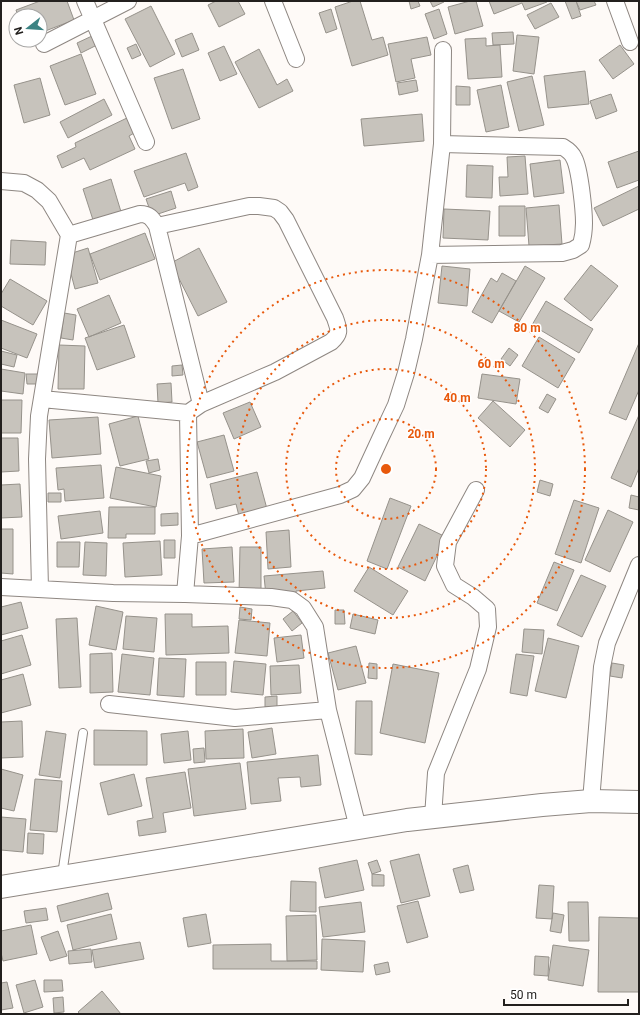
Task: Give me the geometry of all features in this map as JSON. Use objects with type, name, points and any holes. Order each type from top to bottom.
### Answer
[{"type":"street","points":[[85,1],[146,142]]},
{"type":"street","points":[[48,42],[128,1]]},
{"type":"street","points":[[273,1],[296,59]]},
{"type":"street","points":[[615,1],[630,42]]},
{"type":"street","points":[[190,536],[340,494],[353,489],[362,478],[396,405],[406,373],[430,255],[442,144],[443,50]]},
{"type":"street","points":[[430,255],[562,253],[581,245],[583,235],[584,222],[578,168],[570,152],[563,147],[442,144]]},
{"type":"street","points":[[1,181],[24,183],[37,190],[49,201],[69,235],[39,416],[37,459],[40,589]]},
{"type":"street","points":[[42,399],[188,413],[201,404],[275,372],[331,342],[337,337],[338,329],[335,318],[286,220],[280,212],[274,208],[267,206],[249,206],[157,226]]},
{"type":"street","points":[[69,235],[140,214],[146,214],[152,218],[157,226],[201,404]]},
{"type":"street","points":[[185,594],[190,536],[188,413]]},
{"type":"street","points":[[433,817],[436,773],[478,669],[488,627],[487,608],[454,585],[445,566],[448,542],[476,490]]},
{"type":"street","points":[[591,801],[602,667],[607,643],[639,565]]},
{"type":"street","points":[[1,587],[113,594],[185,594],[271,597],[292,600],[303,608],[315,627],[328,710],[358,828]]},
{"type":"street","points":[[108,704],[235,718],[328,710]]},
{"type":"street","points":[[1,887],[433,817],[506,808],[591,801],[639,802]]},
{"type":"lane","points":[[62,878],[83,733]]},
{"type":"building","points":[[40,1],[67,1],[74,20],[48,30],[48,8],[21,8]]},
{"type":"building","points":[[216,1],[238,1],[245,14],[219,27],[208,5]]},
{"type":"building","points":[[353,1],[360,1],[372,40],[383,37],[388,55],[352,66],[335,7]]},
{"type":"building","points":[[409,1],[418,1],[420,6],[411,9]]},
{"type":"building","points":[[430,1],[443,1],[444,2],[433,7]]},
{"type":"building","points":[[470,1],[476,1],[483,26],[455,34],[448,7]]},
{"type":"building","points":[[489,1],[547,2],[525,10],[522,3],[494,14]]},
{"type":"building","points":[[565,1],[576,1],[581,16],[572,19]]},
{"type":"building","points":[[576,1],[594,1],[596,5],[580,10]]},
{"type":"building","points":[[551,3],[559,17],[535,29],[527,15]]},
{"type":"building","points":[[151,6],[175,54],[150,67],[125,19]]},
{"type":"building","points":[[331,9],[337,29],[326,33],[319,13]]},
{"type":"building","points":[[439,9],[447,34],[434,39],[425,14]]},
{"type":"building","points":[[513,32],[514,44],[493,45],[492,33]]},
{"type":"building","points":[[192,33],[199,50],[182,57],[175,40]]},
{"type":"building","points":[[517,35],[539,37],[534,74],[513,71]]},
{"type":"building","points":[[92,36],[97,45],[81,53],[77,43]]},
{"type":"building","points":[[427,37],[431,55],[411,59],[415,78],[396,82],[388,44]]},
{"type":"building","points":[[486,38],[486,46],[500,45],[502,77],[468,79],[465,39]]},
{"type":"building","points":[[136,44],[141,55],[132,59],[127,48]]},
{"type":"building","points":[[620,45],[634,64],[613,79],[599,60]]},
{"type":"building","points":[[224,46],[237,74],[220,81],[208,53]]},
{"type":"building","points":[[259,49],[277,85],[287,79],[293,91],[259,108],[235,62]]},
{"type":"building","points":[[81,54],[96,94],[65,105],[50,66]]},
{"type":"building","points":[[183,69],[200,119],[172,129],[154,78]]},
{"type":"building","points":[[585,71],[589,104],[548,108],[544,76]]},
{"type":"building","points":[[532,76],[544,125],[519,131],[507,82]]},
{"type":"building","points":[[40,78],[50,115],[24,123],[14,85]]},
{"type":"building","points":[[416,80],[418,91],[399,95],[397,83]]},
{"type":"building","points":[[501,85],[509,127],[486,132],[477,90]]},
{"type":"building","points":[[456,86],[470,87],[470,105],[456,105]]},
{"type":"building","points":[[611,94],[617,111],[596,119],[590,101]]},
{"type":"building","points":[[104,99],[112,115],[68,138],[60,122]]},
{"type":"building","points":[[422,114],[424,141],[364,146],[361,119]]},
{"type":"building","points":[[129,117],[136,132],[129,136],[135,149],[90,170],[84,158],[62,168],[57,156],[76,147],[75,143]]},
{"type":"building","points":[[639,151],[639,180],[617,188],[608,162]]},
{"type":"building","points":[[186,153],[198,187],[188,191],[185,183],[144,197],[134,171]]},
{"type":"building","points":[[525,156],[528,194],[500,196],[499,177],[508,177],[507,157]]},
{"type":"building","points":[[560,160],[564,193],[534,197],[530,164]]},
{"type":"building","points":[[467,165],[493,166],[492,198],[466,197]]},
{"type":"building","points":[[111,179],[122,215],[94,223],[83,189]]},
{"type":"building","points":[[639,186],[639,209],[603,226],[594,208]]},
{"type":"building","points":[[171,191],[176,208],[152,216],[146,199]]},
{"type":"building","points":[[559,205],[562,244],[529,246],[526,208]]},
{"type":"building","points":[[499,206],[525,206],[525,236],[499,236]]},
{"type":"building","points":[[444,209],[490,211],[488,240],[443,238]]},
{"type":"building","points":[[145,233],[155,259],[100,280],[90,254]]},
{"type":"building","points":[[11,240],[46,242],[45,265],[10,264]]},
{"type":"building","points":[[88,248],[98,283],[75,289],[66,255]]},
{"type":"building","points":[[199,248],[227,302],[198,316],[171,263]]},
{"type":"building","points":[[591,265],[618,286],[591,321],[564,299]]},
{"type":"building","points":[[442,266],[470,269],[467,306],[438,303]]},
{"type":"building","points":[[525,266],[545,278],[519,322],[499,311]]},
{"type":"building","points":[[502,273],[516,281],[492,323],[472,312],[491,278],[497,282]]},
{"type":"building","points":[[10,279],[47,301],[33,325],[1,306],[1,294]]},
{"type":"building","points":[[109,295],[121,323],[89,337],[77,309]]},
{"type":"building","points":[[546,301],[593,329],[579,353],[532,325]]},
{"type":"building","points":[[64,313],[76,315],[73,340],[61,338]]},
{"type":"building","points":[[1,320],[37,334],[27,358],[1,348]]},
{"type":"building","points":[[124,325],[135,357],[97,370],[85,338]]},
{"type":"building","points":[[539,337],[575,359],[558,388],[522,366]]},
{"type":"building","points":[[639,343],[639,390],[626,420],[609,413]]},
{"type":"building","points":[[59,345],[85,346],[84,389],[58,389]]},
{"type":"building","points":[[509,348],[518,355],[510,366],[501,359]]},
{"type":"building","points":[[1,351],[17,355],[14,367],[1,364]]},
{"type":"building","points":[[182,365],[183,375],[172,376],[172,366]]},
{"type":"building","points":[[1,369],[25,373],[23,394],[1,391]]},
{"type":"building","points":[[26,374],[38,374],[39,384],[27,384]]},
{"type":"building","points":[[482,374],[520,379],[516,404],[478,398]]},
{"type":"building","points":[[171,383],[172,402],[158,403],[157,384]]},
{"type":"building","points":[[547,394],[556,399],[548,413],[539,408]]},
{"type":"building","points":[[1,400],[22,400],[21,433],[1,433]]},
{"type":"building","points":[[493,401],[525,430],[510,447],[478,418]]},
{"type":"building","points":[[250,402],[261,427],[234,439],[223,413]]},
{"type":"building","points":[[639,415],[639,468],[631,487],[611,478]]},
{"type":"building","points":[[138,416],[149,459],[120,466],[109,424]]},
{"type":"building","points":[[98,417],[101,454],[52,458],[49,420]]},
{"type":"building","points":[[224,435],[234,471],[207,478],[197,442]]},
{"type":"building","points":[[1,438],[18,438],[19,471],[1,472]]},
{"type":"building","points":[[158,459],[160,470],[149,473],[146,461]]},
{"type":"building","points":[[101,465],[104,498],[65,501],[64,489],[58,490],[56,468]]},
{"type":"building","points":[[116,467],[161,476],[156,507],[110,498]]},
{"type":"building","points":[[257,472],[267,509],[239,516],[236,504],[216,509],[210,484]]},
{"type":"building","points":[[540,480],[553,484],[550,496],[537,492]]},
{"type":"building","points":[[20,484],[22,517],[1,518],[1,485]]},
{"type":"building","points":[[48,493],[61,493],[61,502],[48,502]]},
{"type":"building","points":[[631,495],[639,497],[639,510],[629,508]]},
{"type":"building","points":[[390,498],[411,506],[387,569],[367,561]]},
{"type":"building","points":[[574,500],[599,508],[581,563],[555,554]]},
{"type":"building","points":[[109,507],[155,507],[155,534],[126,534],[126,538],[108,538]]},
{"type":"building","points":[[608,510],[633,522],[610,572],[585,560]]},
{"type":"building","points":[[100,511],[103,533],[61,539],[58,516]]},
{"type":"building","points":[[178,513],[178,525],[161,526],[161,514]]},
{"type":"building","points":[[419,524],[446,537],[425,581],[398,567]]},
{"type":"building","points":[[1,529],[13,529],[13,574],[1,573]]},
{"type":"building","points":[[289,530],[291,567],[268,569],[266,532]]},
{"type":"building","points":[[164,540],[175,540],[175,558],[164,558]]},
{"type":"building","points":[[160,541],[162,575],[125,577],[123,543]]},
{"type":"building","points":[[57,542],[80,542],[79,567],[57,567]]},
{"type":"building","points":[[85,542],[107,543],[106,576],[83,575]]},
{"type":"building","points":[[232,547],[234,582],[204,583],[202,549]]},
{"type":"building","points":[[240,547],[261,547],[261,594],[239,594]]},
{"type":"building","points":[[554,562],[574,570],[557,611],[537,603]]},
{"type":"building","points":[[369,567],[408,591],[393,615],[354,591]]},
{"type":"building","points":[[323,571],[325,588],[266,596],[264,576]]},
{"type":"building","points":[[581,575],[606,586],[582,637],[557,625]]},
{"type":"building","points":[[21,602],[28,628],[1,635],[1,607]]},
{"type":"building","points":[[96,606],[123,612],[116,650],[89,645]]},
{"type":"building","points":[[240,607],[252,609],[251,620],[239,619]]},
{"type":"building","points":[[335,610],[344,610],[345,624],[335,624]]},
{"type":"building","points":[[293,611],[302,623],[292,631],[283,619]]},
{"type":"building","points":[[165,614],[192,614],[192,627],[228,626],[229,653],[166,655]]},
{"type":"building","points":[[353,614],[378,620],[375,634],[350,628]]},
{"type":"building","points":[[126,616],[157,618],[154,652],[123,649]]},
{"type":"building","points":[[77,618],[81,687],[59,688],[56,619]]},
{"type":"building","points":[[239,620],[270,623],[267,656],[235,653]]},
{"type":"building","points":[[524,629],[544,630],[542,654],[522,652]]},
{"type":"building","points":[[22,635],[31,665],[1,674],[1,641]]},
{"type":"building","points":[[301,635],[304,658],[277,662],[274,638]]},
{"type":"building","points":[[548,638],[579,646],[566,698],[535,691]]},
{"type":"building","points":[[356,646],[366,683],[338,690],[328,653]]},
{"type":"building","points":[[112,653],[113,692],[90,693],[90,654]]},
{"type":"building","points":[[122,654],[154,658],[150,695],[118,692]]},
{"type":"building","points":[[516,654],[534,656],[527,696],[510,693]]},
{"type":"building","points":[[159,658],[186,659],[184,697],[157,695]]},
{"type":"building","points":[[234,661],[266,664],[263,695],[231,692]]},
{"type":"building","points":[[196,662],[226,662],[226,695],[196,695]]},
{"type":"building","points":[[369,663],[377,664],[377,679],[368,678]]},
{"type":"building","points":[[612,663],[624,665],[622,678],[610,676]]},
{"type":"building","points":[[393,664],[439,673],[425,743],[380,733]]},
{"type":"building","points":[[299,665],[301,693],[271,695],[270,666]]},
{"type":"building","points":[[23,674],[31,705],[1,713],[1,680]]},
{"type":"building","points":[[277,696],[277,707],[265,707],[265,697]]},
{"type":"building","points":[[356,701],[372,701],[372,755],[355,754]]},
{"type":"building","points":[[22,721],[23,757],[1,758],[1,722]]},
{"type":"building","points":[[272,728],[276,754],[252,758],[248,732]]},
{"type":"building","points":[[243,729],[244,758],[206,759],[205,731]]},
{"type":"building","points":[[94,730],[147,731],[147,765],[94,765]]},
{"type":"building","points":[[46,731],[66,734],[60,778],[39,775]]},
{"type":"building","points":[[188,731],[191,760],[164,763],[161,734]]},
{"type":"building","points":[[204,748],[205,762],[194,763],[193,749]]},
{"type":"building","points":[[318,755],[321,785],[301,787],[300,777],[278,778],[281,801],[251,804],[247,762]]},
{"type":"building","points":[[240,763],[246,809],[194,816],[188,769]]},
{"type":"building","points":[[1,769],[23,775],[14,811],[1,808]]},
{"type":"building","points":[[185,772],[191,808],[163,813],[166,832],[139,836],[137,821],[153,818],[146,778]]},
{"type":"building","points":[[134,774],[142,806],[108,815],[100,783]]},
{"type":"building","points":[[35,779],[62,781],[57,832],[30,830]]},
{"type":"building","points":[[1,817],[26,819],[23,852],[1,850]]},
{"type":"building","points":[[28,833],[44,834],[43,854],[27,853]]},
{"type":"building","points":[[419,854],[430,896],[401,903],[390,861]]},
{"type":"building","points":[[357,860],[364,890],[325,898],[319,868]]},
{"type":"building","points":[[377,860],[381,871],[372,874],[368,863]]},
{"type":"building","points":[[468,865],[474,890],[460,893],[453,869]]},
{"type":"building","points":[[372,874],[384,875],[384,886],[372,886]]},
{"type":"building","points":[[291,881],[316,882],[316,912],[290,911]]},
{"type":"building","points":[[539,885],[554,886],[552,919],[536,918]]},
{"type":"building","points":[[108,893],[112,909],[61,922],[57,906]]},
{"type":"building","points":[[418,901],[428,937],[407,943],[397,906]]},
{"type":"building","points":[[361,902],[365,932],[323,937],[319,907]]},
{"type":"building","points":[[568,902],[588,902],[589,941],[569,941]]},
{"type":"building","points":[[46,908],[48,920],[26,923],[24,911]]},
{"type":"building","points":[[553,913],[564,915],[561,933],[550,931]]},
{"type":"building","points":[[111,914],[117,939],[73,950],[67,925]]},
{"type":"building","points":[[206,914],[211,943],[188,947],[183,918]]},
{"type":"building","points":[[316,915],[317,960],[287,961],[286,916]]},
{"type":"building","points":[[599,917],[639,918],[639,992],[598,992]]},
{"type":"building","points":[[31,925],[37,954],[3,961],[1,953],[1,931]]},
{"type":"building","points":[[58,931],[67,956],[50,961],[41,937]]},
{"type":"building","points":[[322,939],[365,941],[363,972],[321,970]]},
{"type":"building","points":[[140,942],[144,959],[95,968],[92,950]]},
{"type":"building","points":[[271,944],[271,961],[317,961],[317,969],[213,969],[213,945]]},
{"type":"building","points":[[553,945],[589,950],[583,986],[548,980]]},
{"type":"building","points":[[91,949],[92,962],[69,964],[68,951]]},
{"type":"building","points":[[535,956],[549,957],[548,976],[534,975]]},
{"type":"building","points":[[388,962],[390,972],[376,975],[374,965]]},
{"type":"building","points":[[35,980],[43,1007],[24,1013],[16,985]]},
{"type":"building","points":[[44,980],[62,980],[63,991],[44,992]]},
{"type":"building","points":[[7,982],[13,1008],[1,1010],[1,983]]},
{"type":"building","points":[[102,991],[121,1014],[80,1014],[78,1012]]},
{"type":"building","points":[[63,997],[64,1012],[54,1013],[53,998]]}]
